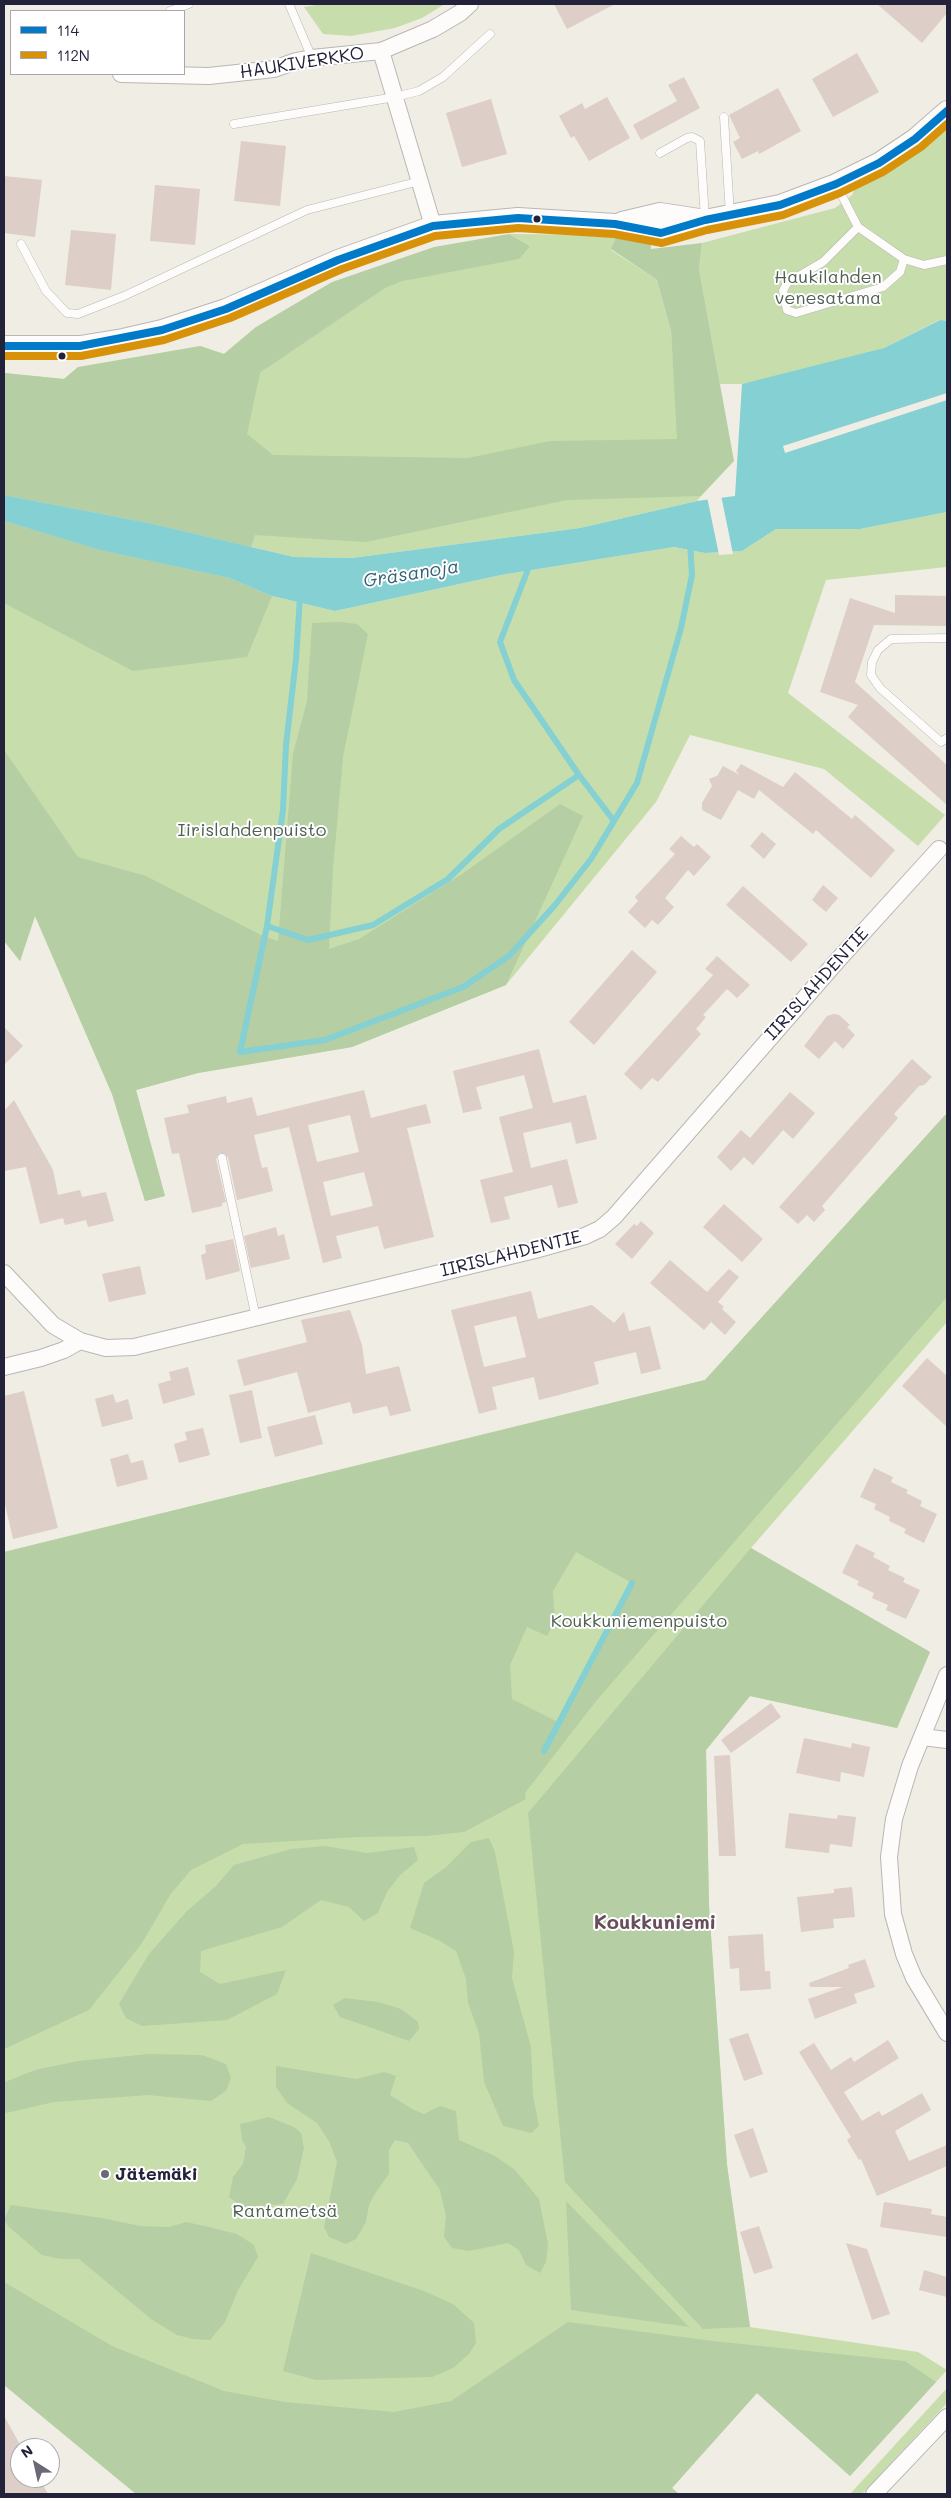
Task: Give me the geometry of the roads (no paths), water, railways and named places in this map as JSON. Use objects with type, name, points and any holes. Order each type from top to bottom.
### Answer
[{"type":"street","name":"HAUKIVERKKO","points":[[165,75],[209,76],[274,69],[296,61],[312,58],[381,51],[433,29],[460,13],[470,4]]},
{"type":"street","points":[[381,51],[433,226]]},
{"type":"street","points":[[4,346],[80,346],[162,330],[226,309],[338,260],[433,226],[518,218],[616,224],[660,213],[705,220],[730,217],[780,205],[836,184],[879,162],[916,139],[947,111]]},
{"type":"street","name":"IIRISLAHDENTIE","points":[[4,1273],[54,1325],[80,1341],[106,1348],[134,1347],[535,1250],[585,1236],[600,1229],[614,1217],[838,960],[943,848]]},
{"type":"street","points":[[4,1367],[41,1358],[64,1350],[80,1341]]},
{"type":"street","points":[[947,1675],[922,1737],[894,1819],[889,1856],[893,1914],[904,1954],[914,1978],[947,2033]]},
{"type":"street","points":[[922,1737],[947,1740]]},
{"type":"street","points":[[874,2494],[947,2417]]},
{"type":"lane","points":[[173,10],[189,4]]},
{"type":"lane","points":[[289,4],[312,58]]},
{"type":"lane","points":[[234,124],[395,97],[436,83],[490,34]]},
{"type":"lane","points":[[724,117],[730,217]]},
{"type":"lane","points":[[660,153],[687,138],[692,137],[700,141],[705,220]]},
{"type":"lane","points":[[20,244],[46,291],[67,313],[78,314],[124,296],[307,210],[420,181]]},
{"type":"lane","points":[[836,184],[858,227],[904,259],[924,265],[947,260]]},
{"type":"lane","points":[[858,227],[823,262],[787,283],[783,291],[787,310],[796,313],[883,288],[900,272],[904,259]]},
{"type":"lane","points":[[947,638],[891,638],[878,650],[872,662],[872,675],[880,688],[941,742],[947,738]]},
{"type":"lane","points":[[222,1158],[256,1318]]},
{"type":"water","name":"Gräsanoja","points":[[940,320],[947,321],[947,512],[860,529],[776,529],[742,551],[705,553],[674,547],[501,575],[335,611],[272,596],[229,578],[100,550],[4,521],[4,495],[149,523],[294,557],[352,558],[580,528],[697,501],[735,496],[742,384],[884,348]]},
{"type":"waterway","points":[[300,597],[296,659],[286,745],[283,810],[267,926],[240,1052],[325,1040],[463,987],[509,956],[555,905],[591,859],[637,783],[681,628],[692,575],[690,542]]},
{"type":"waterway","points":[[530,564],[500,642],[514,680],[579,775]]},
{"type":"waterway","points":[[267,926],[308,940],[373,925],[448,879],[499,829],[579,775],[614,821]]},
{"type":"waterway","points":[[544,1751],[632,1583]]},
{"type":"place","name":"Jätemäki","points":[[105,2174]]},
{"type":"district","name":"Koukkuniemi","points":[[655,1923]]},
{"type":"park label","name":"Haukilahden venesatama","points":[[828,287]]},
{"type":"park label","name":"Iirislahdenpuisto","points":[[252,830]]},
{"type":"park label","name":"Koukkuniemenpuisto","points":[[639,1621]]},
{"type":"park label","name":"Rantametsä","points":[[285,2211]]}]
